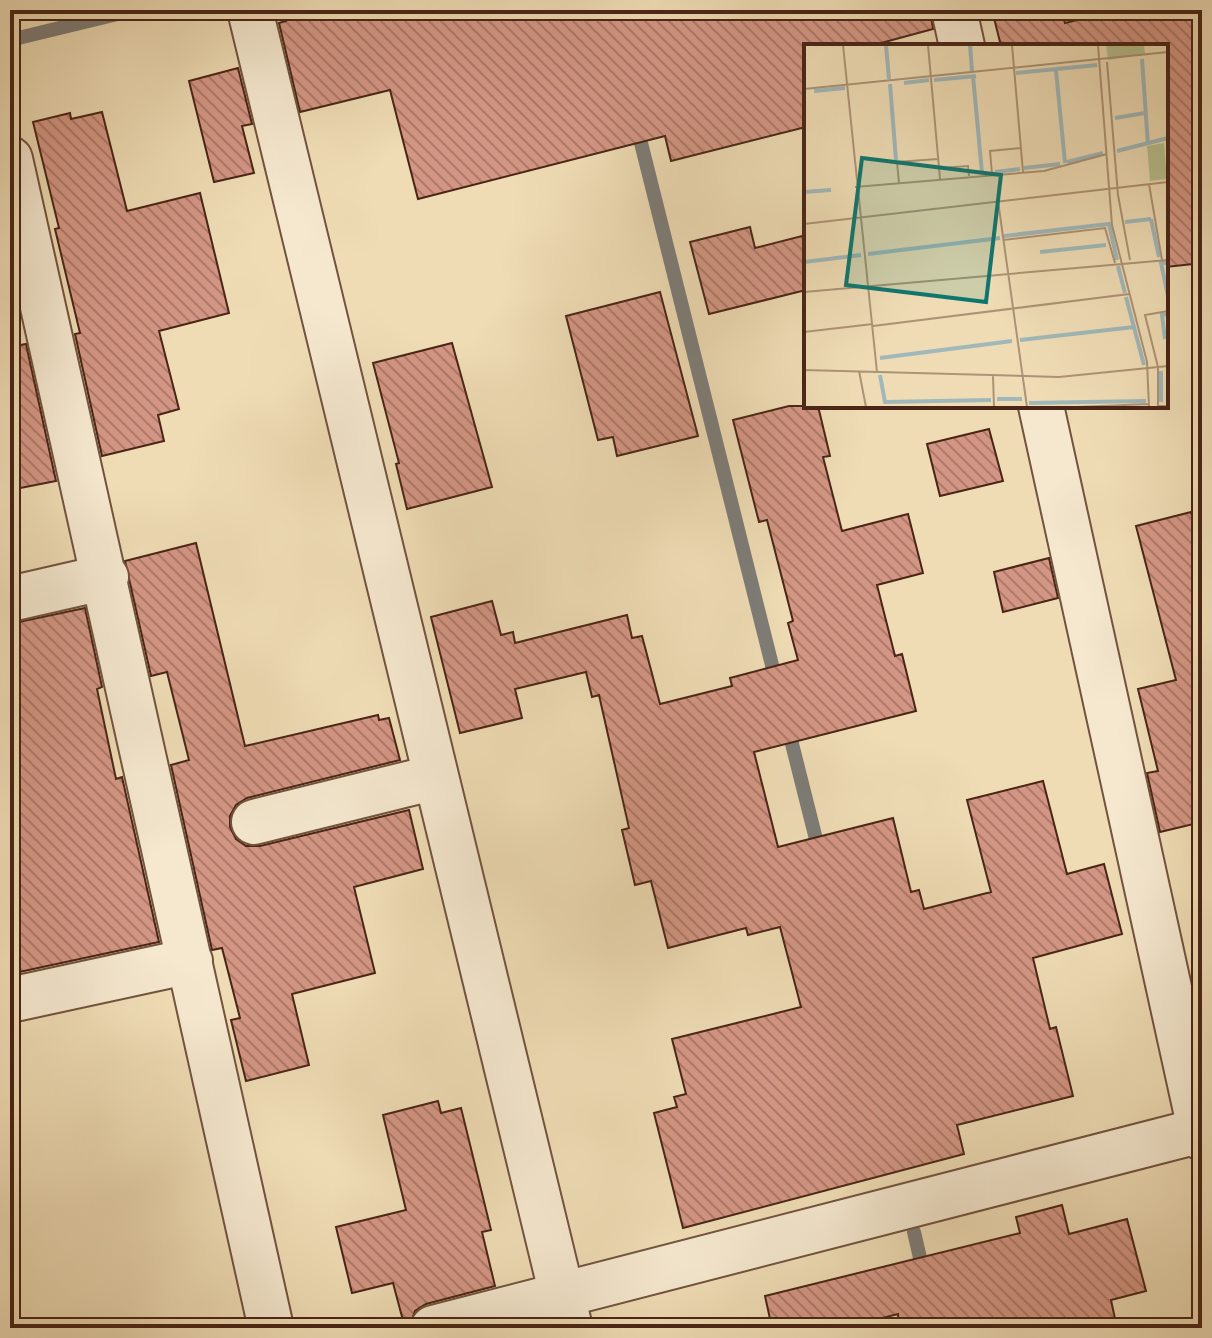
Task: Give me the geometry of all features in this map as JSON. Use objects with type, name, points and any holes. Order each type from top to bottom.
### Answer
[{"type":"street","points":[[250,10],[566,1311]]},
{"type":"street","points":[[954,10],[962,44]]},
{"type":"street","points":[[10,159],[27,310],[106,577],[271,1328]]},
{"type":"street","points":[[433,1328],[566,1311],[1201,1133],[1041,408]]},
{"type":"street","points":[[10,599],[106,577]]},
{"type":"street","points":[[254,822],[436,777]]},
{"type":"street","points":[[10,1000],[190,961]]},
{"type":"building","points":[[284,10],[930,10],[933,29],[877,44],[804,44],[804,128],[671,161],[665,136],[418,199],[390,90],[300,112],[279,23],[286,21]]},
{"type":"building","points":[[992,10],[1061,10],[1065,23],[1118,10],[1202,10],[1202,263],[1168,267],[1168,44],[1000,44]]},
{"type":"building","points":[[238,68],[252,124],[242,126],[254,173],[214,182],[189,81]]},
{"type":"building","points":[[102,112],[127,211],[200,193],[229,313],[159,331],[179,409],[158,415],[164,441],[102,456],[75,334],[80,333],[55,229],[59,228],[33,122],[70,113],[71,119]]},
{"type":"building","points":[[750,227],[755,248],[804,236],[804,290],[709,314],[690,242]]},
{"type":"building","points":[[660,292],[698,436],[617,456],[613,437],[598,440],[566,316]]},
{"type":"building","points":[[452,343],[492,487],[407,509],[396,464],[399,463],[373,363]]},
{"type":"building","points":[[26,344],[56,481],[10,490],[10,347]]},
{"type":"building","points":[[789,406],[818,408],[830,456],[823,457],[842,531],[908,514],[923,573],[877,585],[895,656],[902,654],[916,711],[754,752],[778,847],[893,818],[911,892],[919,890],[924,909],[991,892],[967,800],[1043,781],[1067,874],[1104,864],[1122,934],[1033,958],[1050,1029],[1056,1027],[1073,1096],[957,1125],[964,1154],[683,1228],[654,1113],[677,1107],[674,1097],[686,1094],[672,1039],[801,1007],[780,927],[748,935],[746,928],[668,948],[651,881],[635,885],[622,830],[629,828],[599,695],[592,697],[586,672],[515,689],[522,718],[460,733],[431,617],[492,601],[501,635],[513,632],[515,643],[627,615],[632,638],[642,636],[660,704],[732,686],[730,678],[798,660],[788,623],[793,621],[767,520],[759,522],[733,420]]},
{"type":"building","points":[[989,429],[1003,481],[940,496],[927,444]]},
{"type":"building","points":[[1191,512],[1196,533],[1202,531],[1202,822],[1160,832],[1147,773],[1158,771],[1138,689],[1176,680],[1136,526]]},
{"type":"building","points":[[196,543],[245,746],[378,715],[379,720],[389,718],[400,760],[247,798],[236,805],[230,816],[230,827],[236,839],[246,846],[260,846],[409,810],[423,869],[354,887],[375,973],[292,994],[309,1065],[246,1081],[231,1020],[240,1018],[222,948],[212,950],[171,765],[189,760],[167,672],[151,676],[125,561]]},
{"type":"building","points":[[1049,558],[1058,598],[1003,612],[994,572]]},
{"type":"building","points":[[85,608],[102,687],[97,689],[116,779],[122,777],[159,942],[10,974],[10,649],[19,647],[14,623]]},
{"type":"building","points":[[438,1101],[441,1113],[461,1108],[491,1230],[482,1232],[495,1286],[426,1304],[415,1311],[409,1328],[405,1328],[393,1283],[352,1293],[336,1227],[406,1210],[383,1115]]},
{"type":"building","points":[[1062,1205],[1069,1234],[1127,1219],[1146,1291],[1111,1300],[1117,1328],[899,1328],[898,1314],[843,1328],[772,1328],[765,1296],[1020,1233],[1016,1217]]},
{"type":"waterway","points":[[10,40],[134,10]]},
{"type":"waterway","points":[[637,127],[777,685]]},
{"type":"waterway","points":[[787,724],[820,855]]},
{"type":"waterway","points":[[914,1232],[924,1275]]}]
